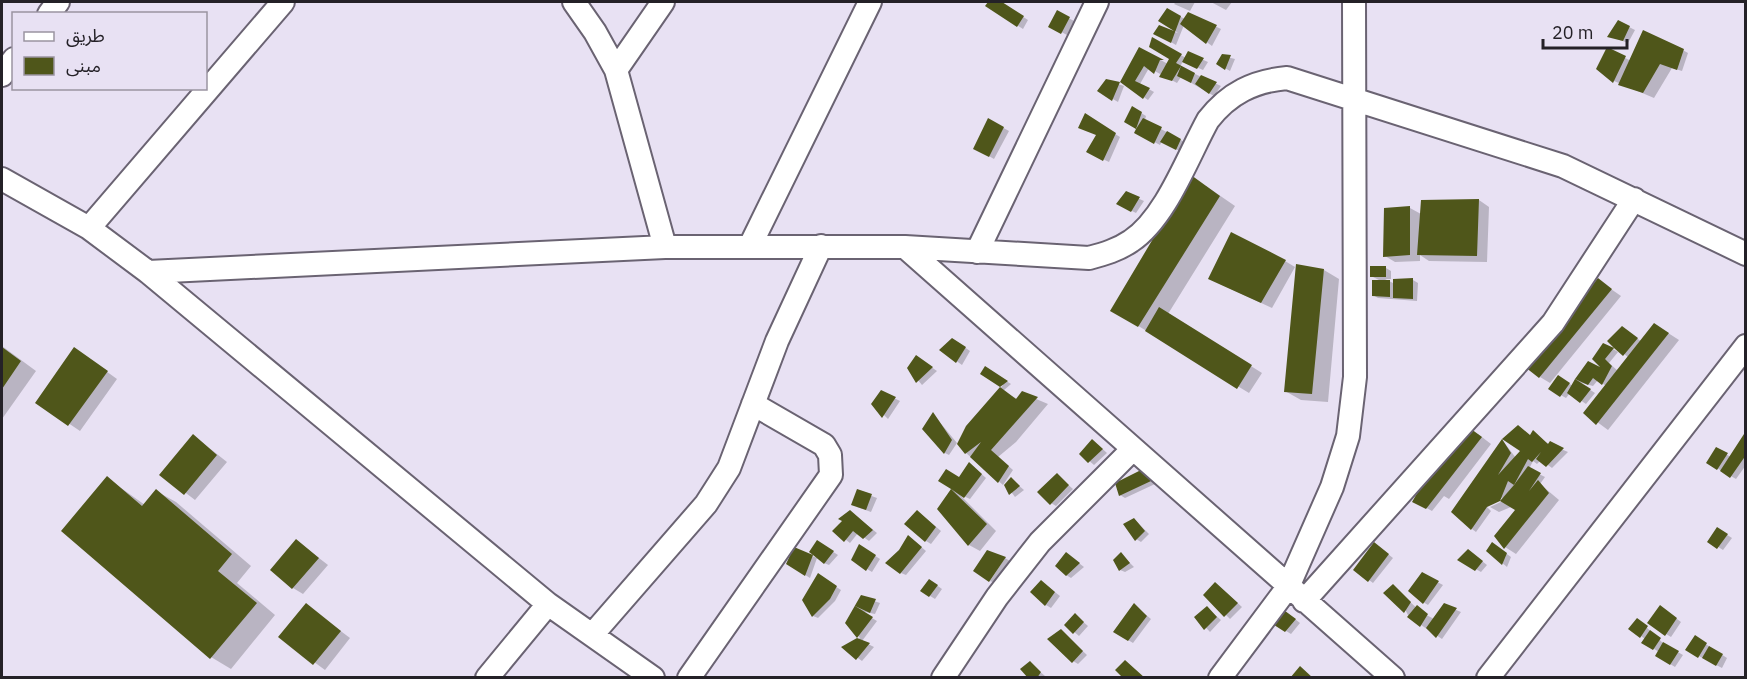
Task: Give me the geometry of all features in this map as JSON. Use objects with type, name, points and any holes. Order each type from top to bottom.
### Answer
[{"type":"street","points":[[89,228],[283,2]]},
{"type":"street","points":[[574,2],[595,32],[616,70],[665,247]]},
{"type":"street","points":[[616,70],[663,2]]},
{"type":"street","points":[[750,246],[870,2]]},
{"type":"street","points":[[977,252],[1097,2]]},
{"type":"street","points":[[1296,594],[1348,436],[1355,377],[1354,2]]},
{"type":"street","points":[[2,75],[12,62]]},
{"type":"street","points":[[148,272],[665,247],[905,247],[1089,258],[1111,252],[1132,241],[1149,225],[1208,120],[1220,105],[1251,85],[1287,78],[1563,166],[1746,254]]},
{"type":"street","points":[[2,179],[89,228],[148,272],[549,604],[653,678]]},
{"type":"street","points":[[1220,678],[1296,594],[1553,323],[1634,199]]},
{"type":"street","points":[[592,635],[706,504],[729,468],[777,341],[821,246]]},
{"type":"street","points":[[905,247],[1393,678]]},
{"type":"street","points":[[1488,678],[1746,346]]},
{"type":"street","points":[[690,678],[831,475],[830,455],[824,445],[753,404]]},
{"type":"street","points":[[944,678],[997,597],[1040,542],[1133,449]]},
{"type":"street","points":[[487,678],[549,604]]},
{"type":"building","points":[[988,2],[1002,2],[1024,16],[1017,27],[985,6]]},
{"type":"building","points":[[1167,8],[1181,16],[1171,43],[1153,34],[1159,25],[1174,31],[1158,21]]},
{"type":"building","points":[[1057,10],[1070,17],[1061,34],[1048,27]]},
{"type":"building","points":[[1188,12],[1217,25],[1206,44],[1180,24]]},
{"type":"building","points":[[1618,20],[1630,26],[1623,41],[1607,37]]},
{"type":"building","points":[[1643,30],[1684,49],[1677,70],[1660,64],[1643,93],[1618,85]]},
{"type":"building","points":[[1152,37],[1182,54],[1176,63],[1195,73],[1191,83],[1177,76],[1181,66],[1172,81],[1159,77],[1169,59],[1149,47]]},
{"type":"building","points":[[1139,47],[1164,60],[1160,60],[1154,74],[1144,66],[1135,81],[1150,88],[1143,99],[1120,82]]},
{"type":"building","points":[[1607,47],[1626,56],[1613,83],[1596,69]]},
{"type":"building","points":[[1188,51],[1204,58],[1197,69],[1182,62]]},
{"type":"building","points":[[1222,54],[1231,55],[1225,70],[1216,64]]},
{"type":"building","points":[[1201,75],[1217,82],[1209,94],[1195,84]]},
{"type":"building","points":[[1106,79],[1120,82],[1112,101],[1097,91]]},
{"type":"building","points":[[1132,106],[1142,112],[1136,129],[1124,122]]},
{"type":"building","points":[[1085,113],[1116,133],[1103,161],[1086,152],[1096,135],[1078,128]]},
{"type":"building","points":[[988,118],[1004,127],[989,157],[973,149]]},
{"type":"building","points":[[1143,118],[1162,127],[1154,144],[1134,133]]},
{"type":"building","points":[[1167,131],[1181,139],[1176,150],[1160,142]]},
{"type":"building","points":[[1191,175],[1220,196],[1138,327],[1110,311]]},
{"type":"building","points":[[1126,191],[1140,197],[1131,212],[1116,204]]},
{"type":"building","points":[[1479,199],[1477,256],[1417,255],[1421,200]]},
{"type":"building","points":[[1410,206],[1410,255],[1383,257],[1384,208]]},
{"type":"building","points":[[1231,232],[1286,260],[1261,303],[1208,279]]},
{"type":"building","points":[[1296,264],[1324,269],[1312,394],[1284,392]]},
{"type":"building","points":[[1370,266],[1386,266],[1386,277],[1370,277]]},
{"type":"building","points":[[1413,278],[1413,299],[1393,298],[1393,279]]},
{"type":"building","points":[[1598,278],[1612,289],[1539,378],[1525,367]]},
{"type":"building","points":[[1372,280],[1390,280],[1390,297],[1372,296]]},
{"type":"building","points":[[1159,307],[1252,365],[1237,389],[1145,331]]},
{"type":"building","points":[[1654,323],[1669,333],[1596,425],[1583,413]]},
{"type":"building","points":[[1622,326],[1638,338],[1623,356],[1607,341]]},
{"type":"building","points":[[952,338],[966,347],[956,363],[939,350]]},
{"type":"building","points":[[1603,343],[1614,348],[1605,359],[1612,366],[1602,385],[1593,378],[1588,385],[1575,379],[1588,361],[1600,367],[1592,359]]},
{"type":"building","points":[[2,347],[21,361],[2,389]]},
{"type":"building","points":[[74,347],[108,371],[68,426],[35,403]]},
{"type":"building","points":[[916,355],[933,367],[916,383],[907,368]]},
{"type":"building","points":[[985,366],[1008,381],[1000,387],[980,374]]},
{"type":"building","points":[[1558,375],[1570,383],[1560,397],[1548,389]]},
{"type":"building","points":[[1575,379],[1591,389],[1580,403],[1567,393]]},
{"type":"building","points":[[1000,387],[1016,399],[1022,391],[1038,397],[991,450],[1009,466],[998,483],[970,457],[981,442],[965,454],[957,444],[966,426]]},
{"type":"building","points":[[881,390],[896,397],[882,418],[871,404]]},
{"type":"building","points":[[933,412],[952,440],[944,454],[922,429]]},
{"type":"building","points":[[1518,425],[1530,435],[1533,430],[1548,444],[1550,441],[1564,448],[1546,467],[1536,459],[1541,452],[1532,462],[1528,459],[1514,485],[1508,481],[1500,501],[1487,507],[1471,530],[1451,512],[1502,439]],"holes":[[[1502,439],[1520,451],[1498,475],[1511,453]]]},
{"type":"building","points":[[1467,426],[1482,437],[1426,509],[1412,502],[1423,483]]},
{"type":"building","points":[[193,434],[217,455],[184,495],[159,475]]},
{"type":"building","points":[[1744,434],[1746,455],[1730,478],[1720,471]]},
{"type":"building","points":[[1092,439],[1103,449],[1088,463],[1079,454]]},
{"type":"building","points":[[1716,447],[1728,453],[1717,470],[1706,463]]},
{"type":"building","points":[[969,462],[982,474],[964,498],[938,481],[946,469],[959,477]]},
{"type":"building","points":[[1528,466],[1541,473],[1529,491],[1538,480],[1549,493],[1504,549],[1494,536],[1515,510],[1500,501]]},
{"type":"building","points":[[1141,470],[1151,481],[1119,496],[1115,483]]},
{"type":"building","points":[[1057,473],[1069,485],[1050,505],[1037,492]]},
{"type":"building","points":[[107,476],[142,506],[156,489],[232,554],[218,571],[257,603],[210,659],[61,531]]},
{"type":"building","points":[[1011,477],[1020,486],[1009,495],[1004,485]]},
{"type":"building","points":[[857,489],[872,494],[866,510],[851,505]]},
{"type":"building","points":[[951,489],[987,524],[968,546],[937,509]]},
{"type":"building","points":[[850,510],[873,530],[863,539],[853,531],[844,542],[832,531],[842,521],[838,519]]},
{"type":"building","points":[[917,510],[936,527],[925,542],[904,524]]},
{"type":"building","points":[[1134,518],[1145,531],[1135,541],[1123,524]]},
{"type":"building","points":[[1717,527],[1728,534],[1717,549],[1707,542]]},
{"type":"building","points":[[908,535],[922,547],[900,574],[885,563],[899,550]]},
{"type":"building","points":[[296,539],[319,558],[292,589],[270,570]]},
{"type":"building","points":[[817,540],[834,551],[824,564],[809,552]]},
{"type":"building","points":[[1374,542],[1389,554],[1368,582],[1353,570]]},
{"type":"building","points":[[1492,542],[1507,553],[1502,565],[1486,551]]},
{"type":"building","points":[[859,544],[876,555],[866,571],[851,560]]},
{"type":"building","points":[[794,547],[813,555],[805,576],[786,564]]},
{"type":"building","points":[[1468,549],[1483,561],[1475,571],[1457,560]]},
{"type":"building","points":[[987,550],[1006,557],[989,582],[973,571]]},
{"type":"building","points":[[1066,552],[1080,563],[1066,576],[1055,566]]},
{"type":"building","points":[[1121,552],[1130,563],[1119,571],[1113,560]]},
{"type":"building","points":[[1422,572],[1439,581],[1423,604],[1408,591]]},
{"type":"building","points":[[818,573],[837,586],[830,599],[812,617],[802,600]]},
{"type":"building","points":[[929,579],[938,585],[929,597],[920,591]]},
{"type":"building","points":[[1041,580],[1055,592],[1045,606],[1030,592]]},
{"type":"building","points":[[1215,582],[1238,603],[1224,617],[1203,595]]},
{"type":"building","points":[[1393,584],[1411,602],[1404,613],[1383,593]]},
{"type":"building","points":[[861,595],[876,599],[870,613],[855,606],[873,617],[857,638],[845,623]]},
{"type":"building","points":[[306,603],[341,631],[313,665],[278,637]]},
{"type":"building","points":[[1134,603],[1147,616],[1128,641],[1113,632]]},
{"type":"building","points":[[1444,603],[1457,608],[1436,638],[1426,628]]},
{"type":"building","points":[[1417,605],[1428,614],[1420,627],[1407,617]]},
{"type":"building","points":[[1660,605],[1677,618],[1665,636],[1647,623]]},
{"type":"building","points":[[1207,606],[1217,617],[1204,630],[1194,617]]},
{"type":"building","points":[[1281,608],[1296,619],[1285,632],[1271,623]]},
{"type":"building","points":[[1075,613],[1084,622],[1073,634],[1064,625]]},
{"type":"building","points":[[1637,618],[1648,626],[1640,638],[1628,629]]},
{"type":"building","points":[[1061,629],[1083,651],[1072,663],[1047,639]]},
{"type":"building","points":[[1650,630],[1661,638],[1653,650],[1641,643]]},
{"type":"building","points":[[1695,635],[1707,643],[1698,658],[1685,650]]},
{"type":"building","points":[[857,638],[870,643],[856,660],[841,647]]},
{"type":"building","points":[[1663,642],[1679,651],[1670,665],[1655,656]]},
{"type":"building","points":[[1709,646],[1723,654],[1716,666],[1702,658]]},
{"type":"building","points":[[1125,660],[1145,678],[1123,678],[1115,670]]},
{"type":"building","points":[[1030,661],[1041,672],[1037,678],[1028,678],[1020,669]]},
{"type":"building","points":[[1300,666],[1313,678],[1290,678]]}]
